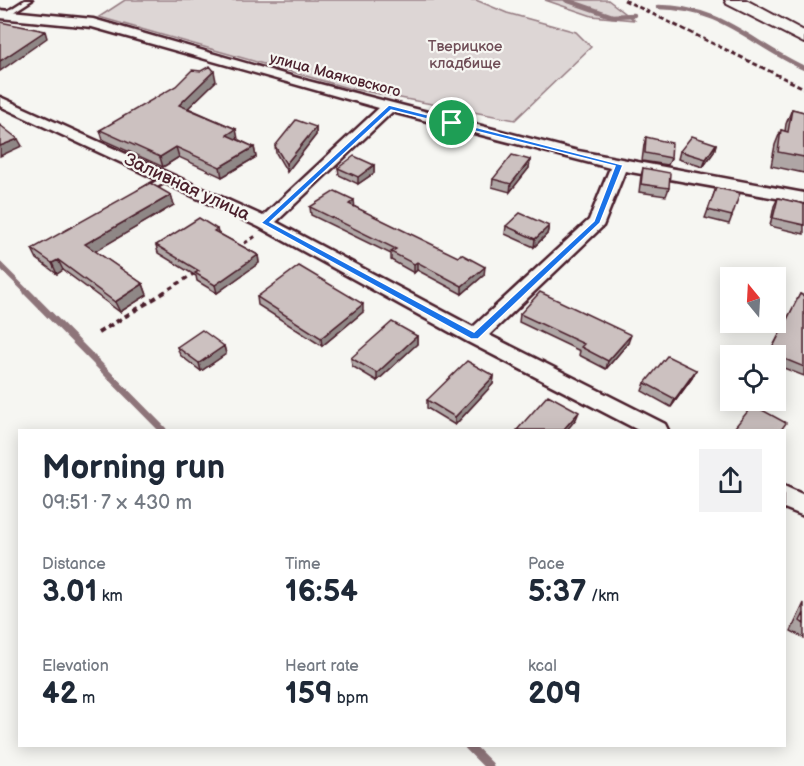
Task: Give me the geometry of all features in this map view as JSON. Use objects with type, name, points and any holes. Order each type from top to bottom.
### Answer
[{"type":"main road","points":[[733,0],[804,38]]},
{"type":"street","name":"улица Маяковского","points":[[2,15],[93,23],[389,107],[619,165],[804,198]]},
{"type":"street","name":"Заливная улица","points":[[0,101],[269,225],[475,336],[655,429]]},
{"type":"street","points":[[269,225],[389,107]]},
{"type":"street","points":[[475,336],[597,222],[619,165]]},
{"type":"lane","points":[[2,15],[29,0]]},
{"type":"lane","points":[[136,195],[168,178]]},
{"type":"path","points":[[799,0],[804,0]]},
{"type":"path","points":[[233,250],[269,225]]},
{"type":"path","points":[[98,333],[204,268]]},
{"type":"green space","name":"Тверицкое кладбище","points":[[125,0],[476,0],[507,13],[576,32],[591,47],[515,120],[348,88],[99,17]]},
{"type":"green space","points":[[545,0],[608,0],[634,20],[592,16]]},
{"type":"building","points":[[0,22],[45,31],[0,61]]},
{"type":"building","points":[[210,66],[214,71],[179,105],[236,129],[227,135],[254,147],[220,167],[176,147],[160,157],[100,130],[176,86],[192,70],[201,71]]},
{"type":"building","points":[[792,109],[804,112],[804,157],[778,152],[781,130],[788,132]]},
{"type":"building","points":[[296,120],[316,127],[286,164],[275,146]]},
{"type":"building","points":[[0,125],[18,139],[0,146]]},
{"type":"building","points":[[692,136],[716,144],[706,159],[680,151]]},
{"type":"building","points":[[646,137],[672,143],[671,158],[645,153]]},
{"type":"building","points":[[512,155],[530,160],[511,184],[493,179]]},
{"type":"building","points":[[354,156],[374,165],[358,177],[338,168]]},
{"type":"building","points":[[643,168],[670,173],[669,188],[641,184]]},
{"type":"building","points":[[150,183],[171,195],[85,244],[143,284],[115,302],[58,260],[52,263],[32,249]]},
{"type":"building","points":[[716,188],[740,193],[732,216],[708,210]]},
{"type":"building","points":[[335,191],[354,200],[349,204],[458,257],[461,254],[485,267],[462,286],[417,262],[414,264],[391,252],[396,249],[310,207]]},
{"type":"building","points":[[778,198],[804,204],[804,225],[773,218]]},
{"type":"building","points":[[520,213],[549,226],[535,239],[506,226]]},
{"type":"building","points":[[199,218],[217,229],[214,231],[258,255],[215,285],[195,273],[199,271],[156,245]]},
{"type":"building","points":[[299,266],[363,304],[321,338],[257,297]]},
{"type":"building","points":[[540,292],[631,335],[608,361],[581,347],[584,344],[520,314]]},
{"type":"building","points":[[800,294],[804,296],[804,367],[786,360],[786,345],[774,345],[780,333],[786,333],[786,322]]},
{"type":"building","points":[[392,322],[417,336],[377,373],[351,358]]},
{"type":"building","points":[[202,330],[224,346],[199,363],[177,347]]},
{"type":"building","points":[[667,356],[696,370],[675,399],[645,383]]},
{"type":"building","points":[[467,361],[494,376],[455,417],[427,400]]},
{"type":"building","points":[[548,395],[579,412],[564,429],[518,429]]},
{"type":"building","points":[[748,411],[764,411],[786,423],[782,429],[738,429],[735,427]]},
{"type":"waterway","points":[[566,0],[612,16],[634,15]]},
{"type":"waterway","points":[[658,7],[700,13],[718,20],[804,68]]},
{"type":"waterway","points":[[0,265],[27,292]]},
{"type":"waterway","points":[[27,292],[162,429]]},
{"type":"waterway","points":[[470,747],[489,766]]},
{"type":"railway","points":[[624,0],[804,88]]},
{"type":"route","points":[[389,107],[452,123],[619,165],[597,222],[475,336],[265,223],[389,107]]}]
